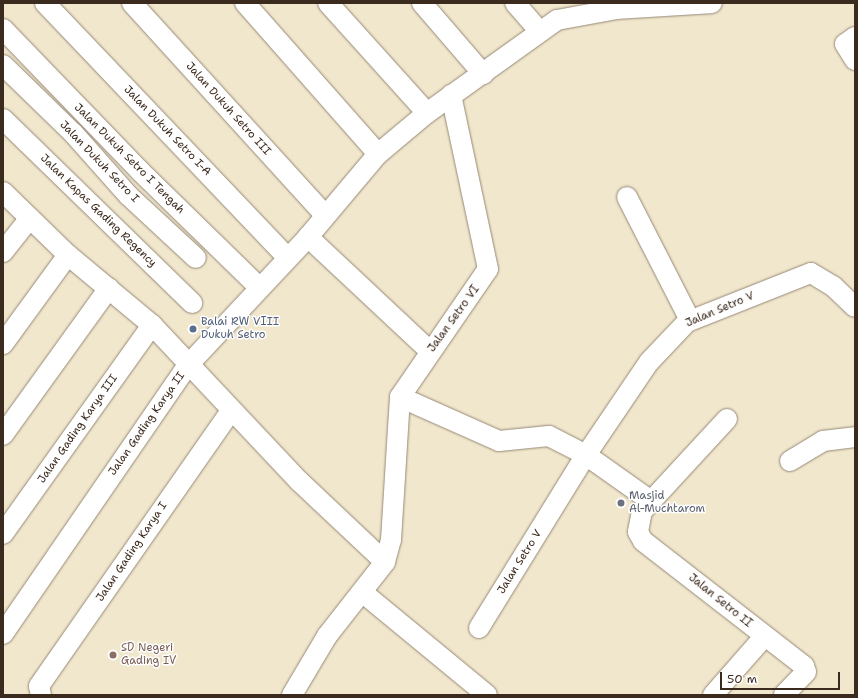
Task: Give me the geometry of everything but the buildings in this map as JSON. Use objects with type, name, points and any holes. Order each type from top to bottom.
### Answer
[{"type":"street","name":"Jalan Dukuh Setro I-A","points":[[45,3],[288,258]]},
{"type":"street","name":"Jalan Dukuh Setro III","points":[[132,3],[324,214]]},
{"type":"street","points":[[244,3],[378,154]]},
{"type":"street","points":[[328,3],[427,113]]},
{"type":"street","points":[[422,3],[483,74]]},
{"type":"street","points":[[515,3],[539,31]]},
{"type":"street","points":[[292,695],[327,636],[385,562],[299,481],[188,365],[258,286],[308,237],[324,214],[378,154],[427,113],[483,74],[539,31],[569,16],[642,5],[712,3]]},
{"type":"street","name":"Jalan Dukuh Setro I Tengah","points":[[3,29],[144,176],[258,286]]},
{"type":"street","points":[[855,36],[845,44],[855,60]]},
{"type":"street","name":"Jalan Dukuh Setro I","points":[[3,65],[73,133],[129,196],[196,258]]},
{"type":"street","name":"Jalan Setro VI","points":[[385,562],[391,540],[400,397],[430,351],[486,275],[488,265],[451,95]]},
{"type":"street","name":"Jalan Kapas Gading Regency","points":[[3,119],[192,303]]},
{"type":"street","name":"Jalan Gading Karya II","points":[[3,192],[68,255],[152,325],[188,365],[3,634]]},
{"type":"street","points":[[627,198],[690,320]]},
{"type":"street","points":[[3,252],[30,218]]},
{"type":"street","points":[[308,237],[430,351]]},
{"type":"street","points":[[3,344],[68,255]]},
{"type":"street","name":"Jalan Setro V","points":[[479,628],[586,455],[649,362],[678,328],[690,320],[811,273],[853,302]]},
{"type":"street","points":[[3,434],[109,288]]},
{"type":"street","name":"Jalan Gading Karya III","points":[[3,534],[152,325]]},
{"type":"street","points":[[400,397],[499,441],[549,436],[586,455],[651,501]]},
{"type":"street","name":"Jalan Gading Karya I","points":[[40,695],[39,686],[231,411]]},
{"type":"street","name":"Jalan Setro II","points":[[727,419],[651,501],[640,517],[638,532],[643,541],[805,668],[784,695]]},
{"type":"street","points":[[790,461],[823,441],[855,437]]},
{"type":"street","points":[[362,592],[487,695]]},
{"type":"street","points":[[713,695],[764,637]]},
{"type":"place","name":"Balai RW VIII Dukuh Setro","points":[[193,329]]},
{"type":"place","name":"Masjid Al-Muchtarom","points":[[621,503]]},
{"type":"place","name":"SD Negeri Gading IV","points":[[113,655]]}]
